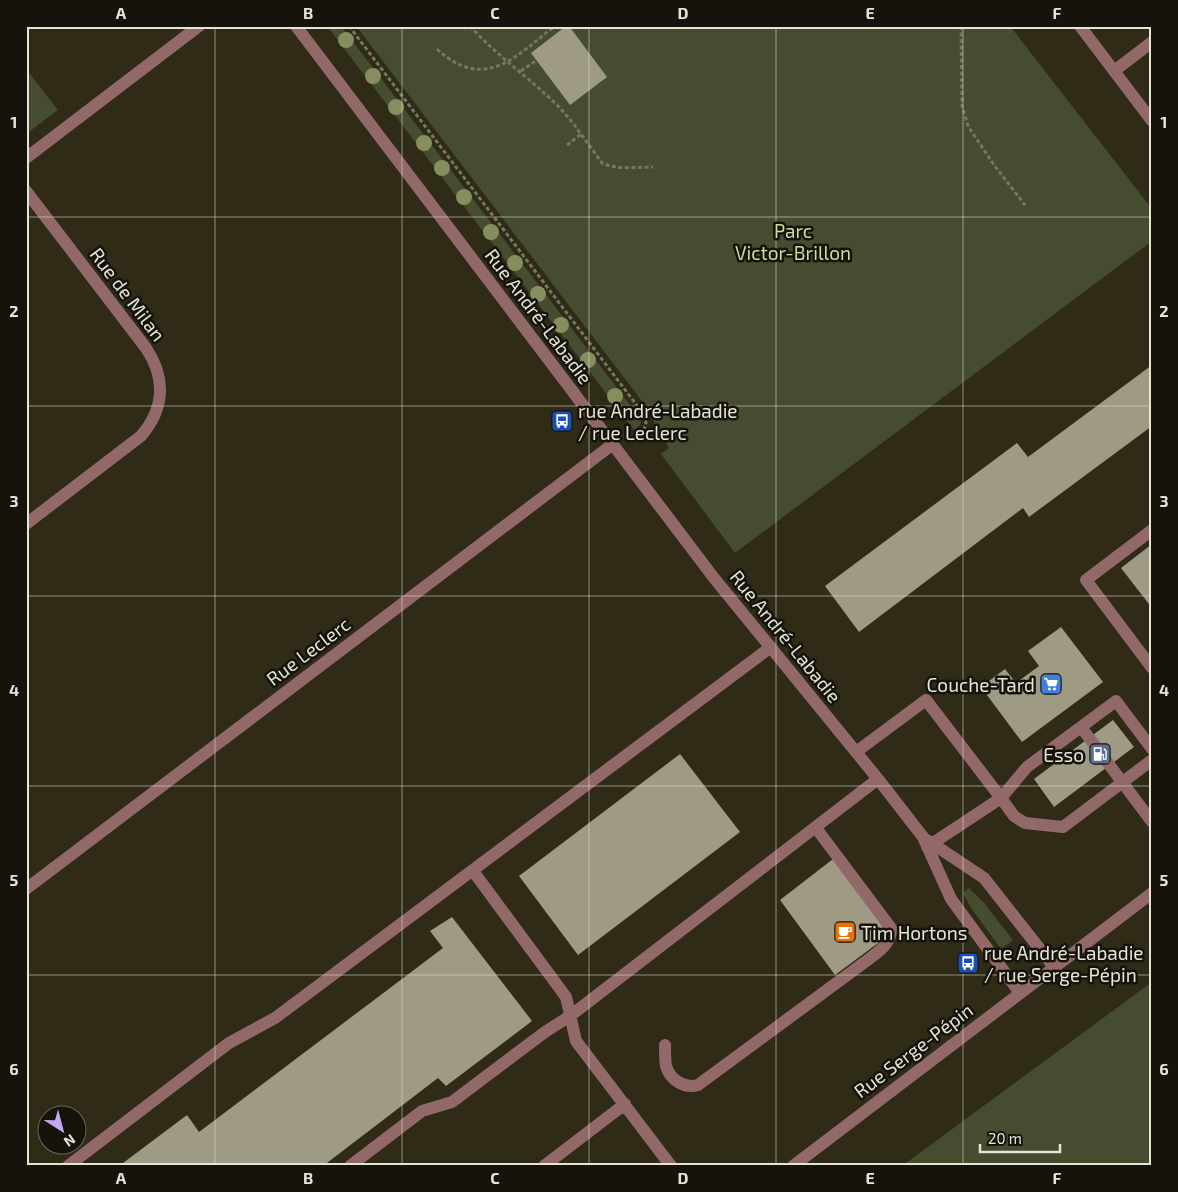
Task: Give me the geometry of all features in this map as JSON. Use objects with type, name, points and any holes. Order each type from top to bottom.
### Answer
[{"type":"street","points":[[26,158],[199,26]]},
{"type":"street","name":"Rue André-Labadie","points":[[296,26],[714,578],[927,842],[951,899],[1020,993]]},
{"type":"street","points":[[1080,26],[1152,121]]},
{"type":"street","points":[[1114,71],[1152,42]]},
{"type":"street","name":"Rue de Milan","points":[[26,191],[146,348],[156,364],[160,393],[156,411],[141,436],[26,524]]},
{"type":"street","name":"Rue Leclerc","points":[[26,889],[613,444]]},
{"type":"street","points":[[1152,530],[1086,580],[1152,668]]},
{"type":"street","points":[[68,1166],[229,1043],[275,1018],[771,647]]},
{"type":"street","points":[[856,752],[926,700],[1014,816],[1025,823],[1063,827],[1152,760]]},
{"type":"street","points":[[927,842],[1000,798],[1027,767],[1116,701],[1152,749]]},
{"type":"street","points":[[1080,727],[1152,822]]},
{"type":"street","points":[[350,1166],[422,1111],[452,1102],[545,1032],[570,1016],[878,779]]},
{"type":"street","points":[[665,1045],[666,1068],[674,1079],[688,1087],[698,1085],[869,959],[888,942],[892,934],[892,928],[816,828]]},
{"type":"street","name":"Rue André-Labadie","points":[[927,842],[984,878],[1054,967]]},
{"type":"street","points":[[473,871],[566,996],[576,1041],[671,1166]]},
{"type":"street","name":"Rue Serge-Pépin","points":[[793,1166],[1152,893]]},
{"type":"street","points":[[544,1166],[625,1104]]},
{"type":"path","name":"Rue André-Labadie","points":[[348,26],[636,403],[647,420],[641,434]]},
{"type":"path","points":[[470,26],[561,109],[602,163],[608,166],[653,166]]},
{"type":"path","points":[[438,49],[453,61],[475,70],[496,68],[509,61],[555,26]]},
{"type":"path","points":[[961,26],[962,106],[968,126],[994,165],[1025,205]]},
{"type":"path","points":[[521,71],[537,60]]},
{"type":"path","points":[[567,145],[581,134]]},
{"type":"green space","points":[[327,26],[341,26],[640,418],[639,426],[634,430]]},
{"type":"green space","name":"Parc Victor-Brillon","points":[[356,26],[1010,26],[1152,209],[1152,241],[735,553],[661,454],[669,448],[654,424],[654,417]]},
{"type":"green space","points":[[26,69],[58,110],[26,134]]},
{"type":"green space","points":[[969,888],[984,903],[1013,940],[1001,949],[971,908],[963,893]]},
{"type":"green space","points":[[1152,982],[1152,1166],[902,1166]]},
{"type":"building","points":[[566,26],[569,26],[607,77],[570,105],[531,53]]},
{"type":"building","points":[[1152,365],[1152,426],[1029,517],[1023,508],[859,632],[825,586],[1017,443],[1028,457]]},
{"type":"building","points":[[1152,544],[1152,608],[1121,568]]},
{"type":"building","points":[[1061,627],[1103,682],[1022,742],[981,687],[1005,669],[1016,683],[1039,666],[1028,651]]},
{"type":"building","points":[[1113,720],[1134,747],[1054,807],[1034,779]]},
{"type":"building","points":[[680,754],[740,832],[578,955],[519,876]]},
{"type":"building","points":[[833,859],[889,935],[835,975],[780,900]]},
{"type":"building","points":[[452,917],[532,1021],[446,1086],[438,1078],[323,1166],[119,1166],[187,1115],[199,1132],[443,948],[430,931]]},
{"type":"place","name":"rue André-Labadie / rue Leclerc","points":[[562,421]]},
{"type":"place","name":"Couche-Tard","points":[[1051,684]]},
{"type":"place","name":"Esso","points":[[1100,754]]},
{"type":"place","name":"Tim Hortons","points":[[845,932]]},
{"type":"place","name":"rue André-Labadie / rue Serge-Pépin","points":[[968,963]]}]
